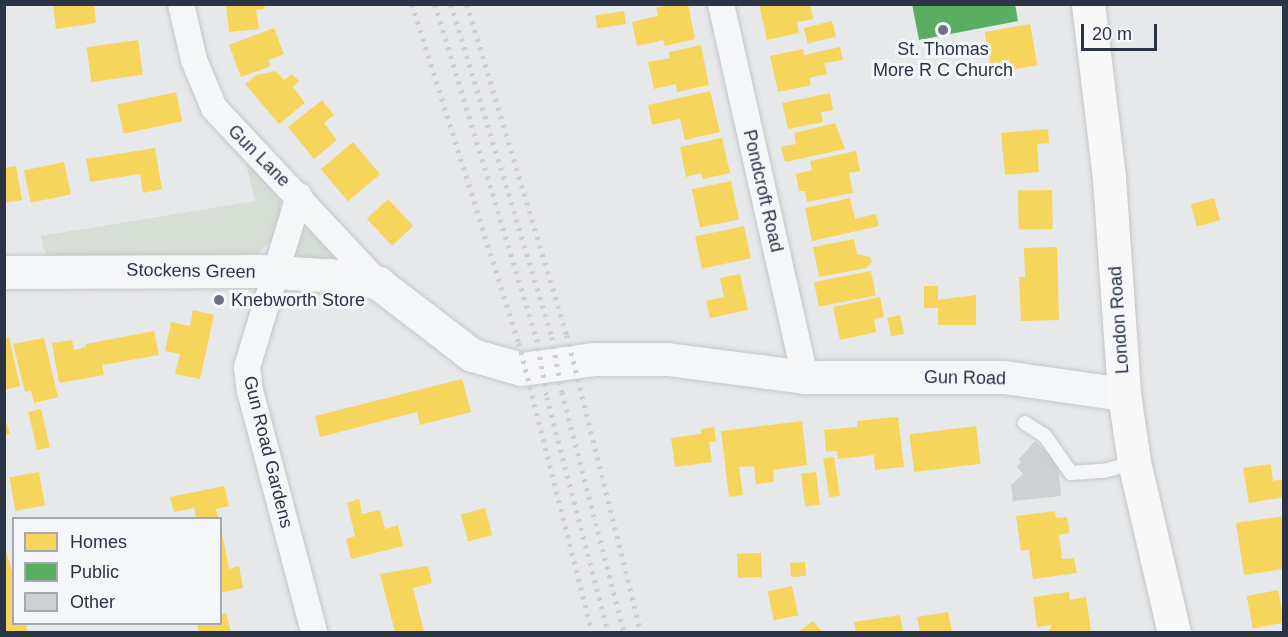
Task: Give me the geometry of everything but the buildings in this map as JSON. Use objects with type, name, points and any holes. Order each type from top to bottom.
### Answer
[{"type":"main road","name":"London Road","points":[[1088,4],[1109,178],[1124,394],[1134,462],[1174,633]]},
{"type":"street","name":"Gun Lane","points":[[181,4],[194,60],[214,108],[235,134],[299,196],[378,283]]},
{"type":"street","name":"Pondcroft Road","points":[[721,4],[805,377]]},
{"type":"street","name":"Gun Road Gardens","points":[[299,196],[248,355],[250,391],[314,633]]},
{"type":"street","name":"Stockens Green","points":[[4,272],[273,272],[378,283]]},
{"type":"street","name":"Gun Road","points":[[378,283],[472,355],[509,368],[595,359],[668,359],[805,377],[1004,377],[1124,394]]},
{"type":"lane","points":[[1025,423],[1045,436],[1071,473],[1103,471],[1134,462]]},
{"type":"shaded area","points":[[246,162],[278,194],[281,203],[276,237],[257,254],[48,257],[43,248],[41,236],[255,201]]},
{"type":"shaded area","points":[[307,223],[344,261],[299,259],[295,250]]},
{"type":"railway","points":[[412,4],[519,343],[592,632]]},
{"type":"railway","points":[[435,4],[537,339],[547,397],[608,632]]},
{"type":"railway","points":[[451,4],[552,337],[562,392],[624,632]]},
{"type":"railway","points":[[467,4],[567,335],[641,632]]},
{"type":"place","name":"St. Thomas More R C Church","points":[[943,30]]},
{"type":"place","name":"Knebworth Store","points":[[219,300]]}]
